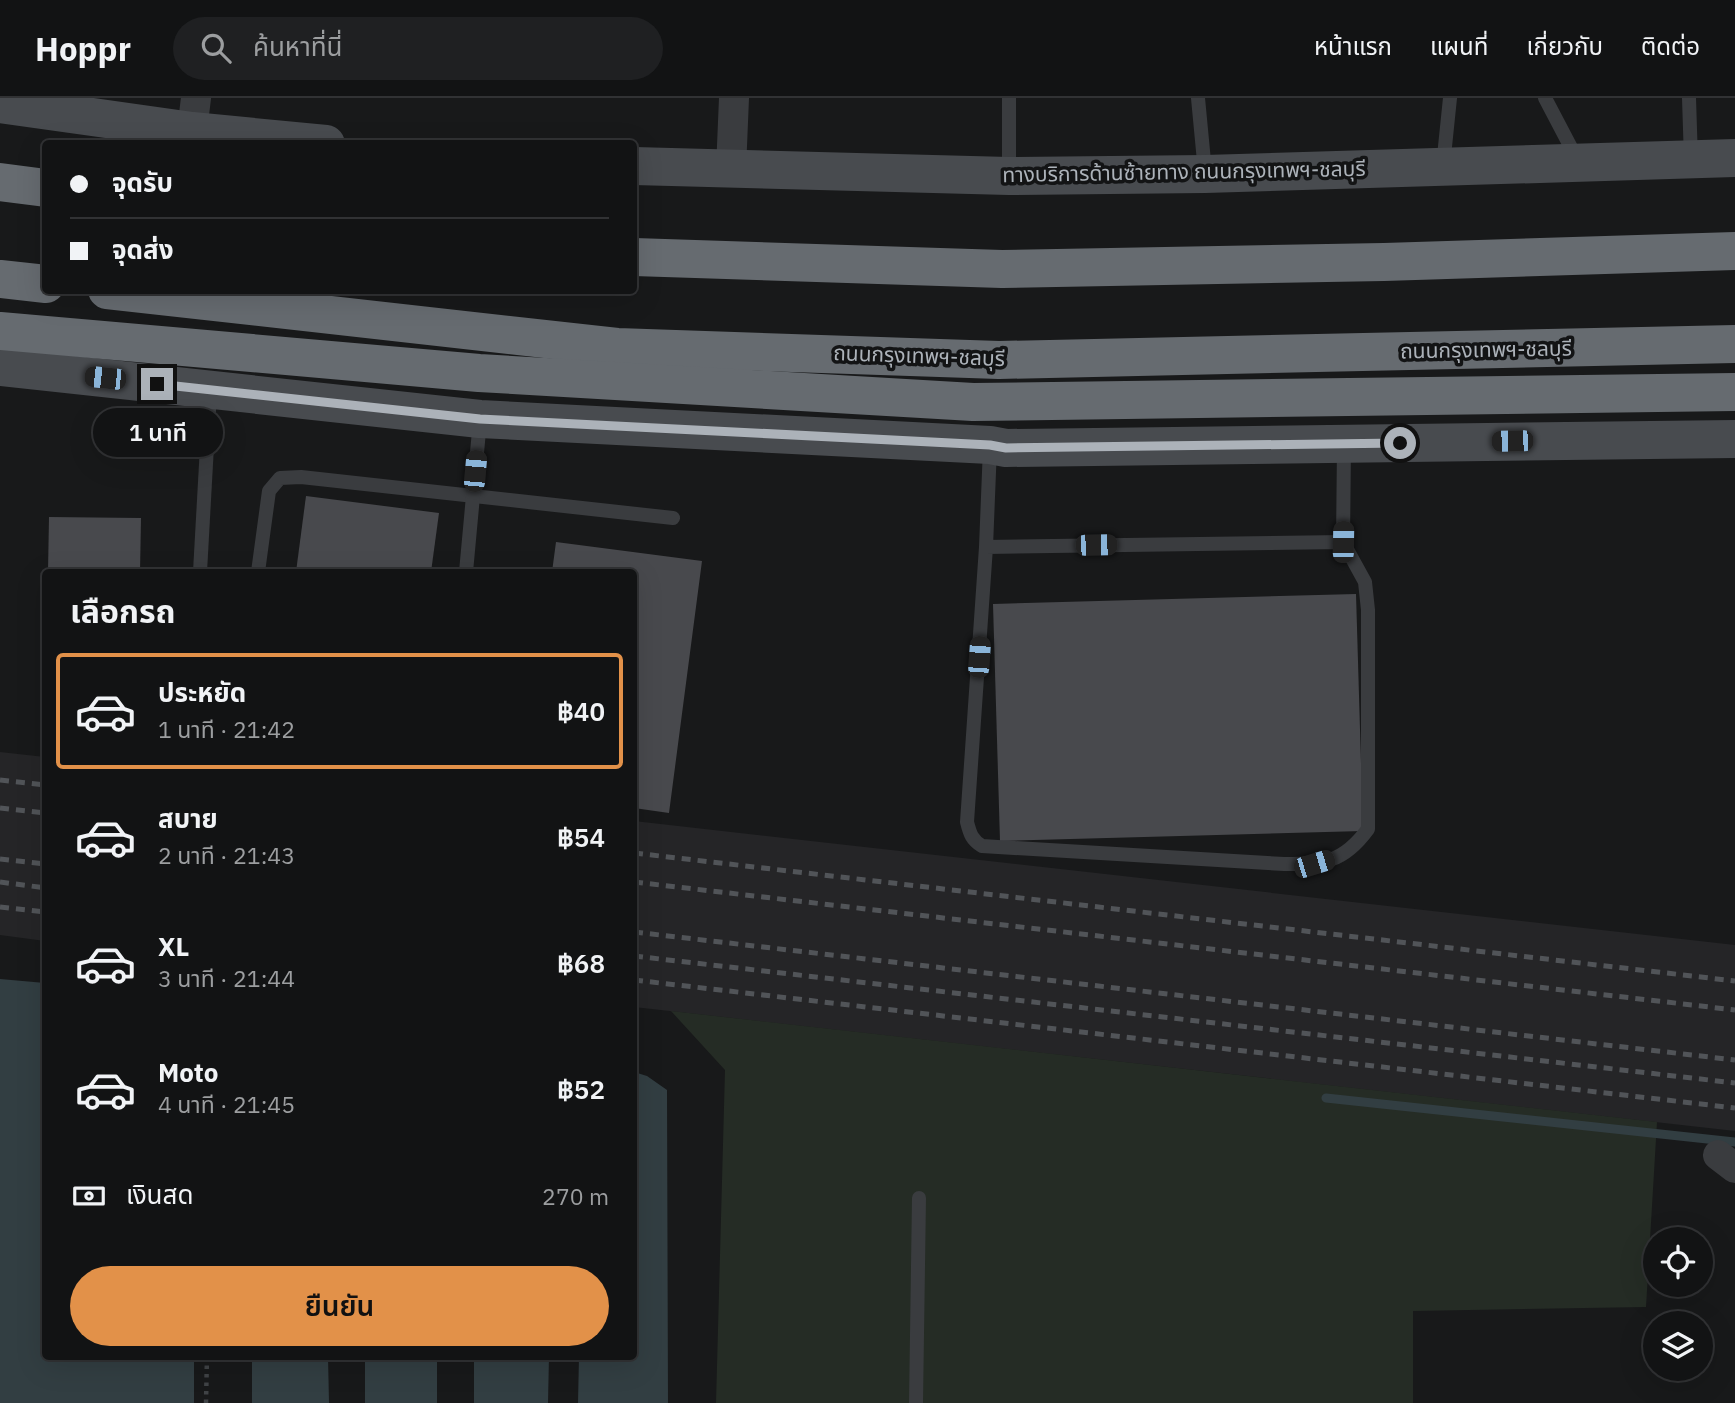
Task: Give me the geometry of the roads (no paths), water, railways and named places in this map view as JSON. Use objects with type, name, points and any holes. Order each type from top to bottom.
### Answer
[{"type":"highway","points":[[0,183],[42,188]]},
{"type":"highway","points":[[637,257],[1002,269],[1735,251]]},
{"type":"highway","points":[[0,279],[42,284]]},
{"type":"highway","name":"ถนนกรุงเทพฯ-ชลบุรี","points":[[143,294],[617,346],[972,359],[1735,344]]},
{"type":"highway","points":[[0,331],[479,373],[973,402],[1735,392]]},
{"type":"main road","points":[[0,104],[195,114],[309,140]]},
{"type":"main road","name":"ทางบริการด้านซ้ายทาง ถนนกรุงเทพฯ-ชลบุรี","points":[[637,166],[1009,176],[1205,174],[1735,158]]},
{"type":"main road","points":[[0,367],[480,419],[990,445],[1006,448],[1735,439]]},
{"type":"street","points":[[731,170],[734,98]]},
{"type":"lane","points":[[1009,98],[1009,176]]},
{"type":"lane","points":[[1198,98],[1205,174]]},
{"type":"lane","points":[[1443,167],[1450,98]]},
{"type":"lane","points":[[1545,98],[1579,163]]},
{"type":"lane","points":[[1689,98],[1691,160]]},
{"type":"lane","points":[[201,569],[210,389]]},
{"type":"lane","points":[[466,569],[480,419]]},
{"type":"lane","points":[[990,445],[986,547],[967,822],[974,841],[982,846],[1314,864],[1344,855],[1368,829],[1368,610],[1365,582],[1343,542],[1345,443]]},
{"type":"lane","points":[[258,569],[269,491],[280,478],[301,477],[673,518]]},
{"type":"lane","points":[[986,547],[1343,542]]},
{"type":"lane","points":[[916,1403],[919,1198]]},
{"type":"waterway","points":[[1326,1098],[1735,1142]]},
{"type":"railway","points":[[0,780],[42,785]]},
{"type":"railway","points":[[0,808],[42,813]]},
{"type":"railway","points":[[637,853],[1735,981]]},
{"type":"railway","points":[[0,859],[42,864]]},
{"type":"railway","points":[[0,882],[42,887]]},
{"type":"railway","points":[[637,882],[1735,1010]]},
{"type":"railway","points":[[0,907],[42,912]]},
{"type":"railway","points":[[637,932],[1735,1060]]},
{"type":"railway","points":[[637,956],[1735,1083]]},
{"type":"railway","points":[[637,980],[1735,1108]]}]
